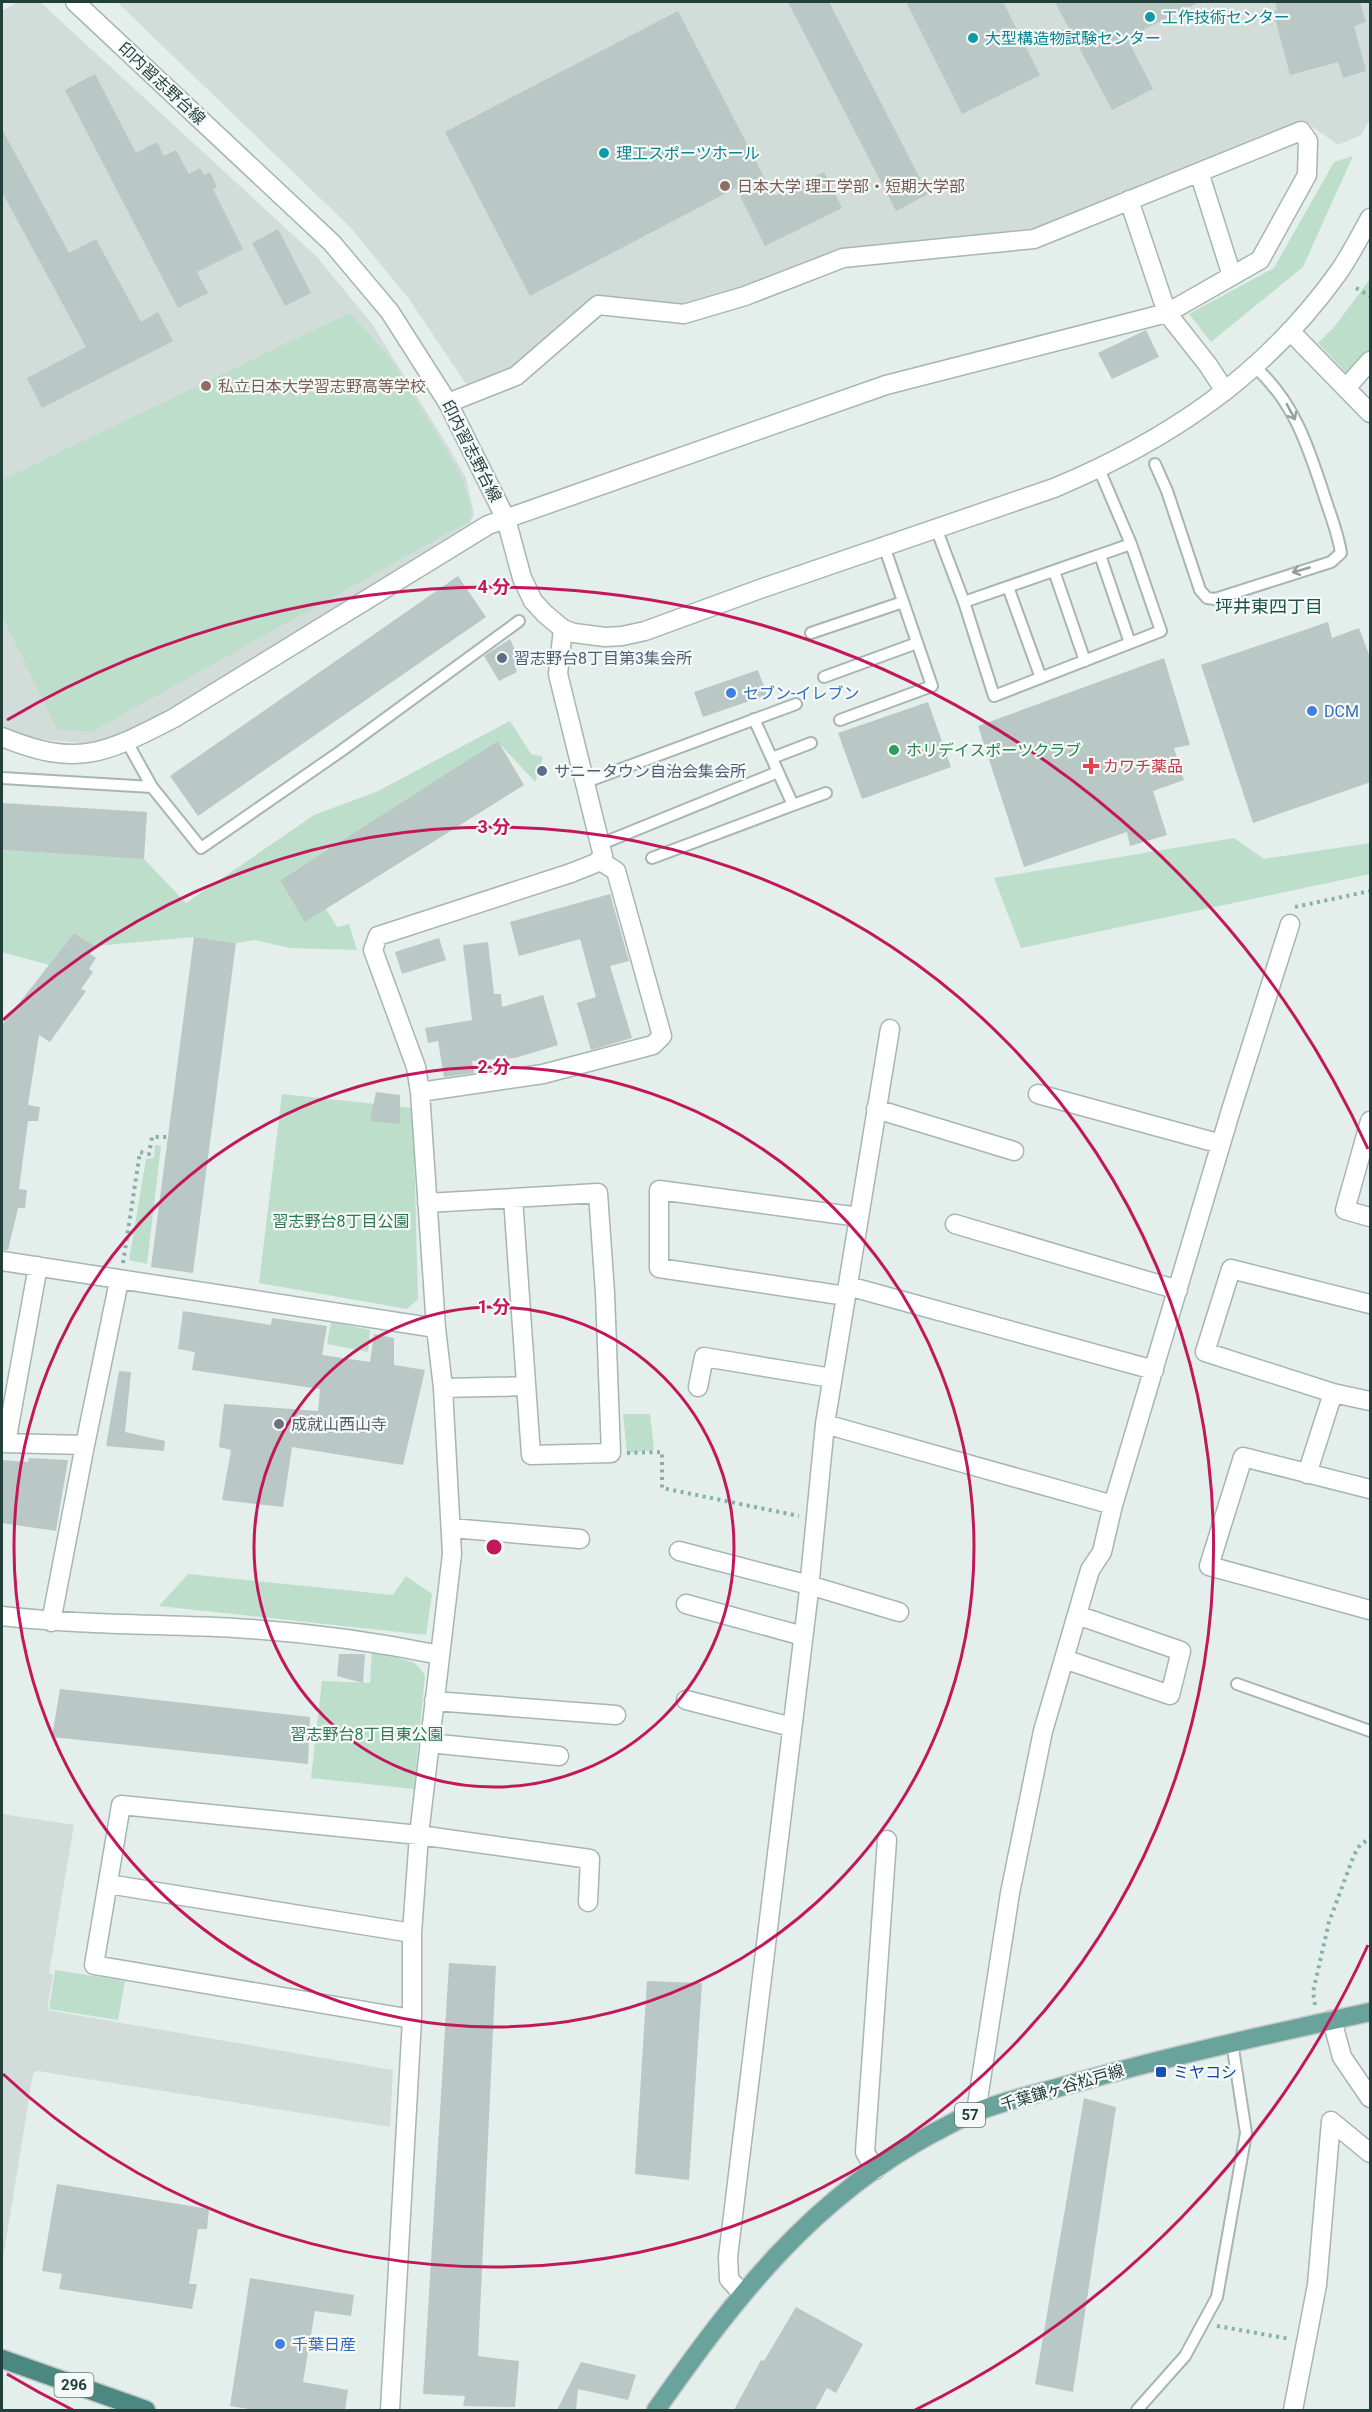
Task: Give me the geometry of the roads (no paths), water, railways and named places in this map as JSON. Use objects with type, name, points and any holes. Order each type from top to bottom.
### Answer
[{"type":"highway","name":"296","points":[[2,2359],[146,2410]]},
{"type":"main road","name":"千葉鎌ヶ谷松戸線","points":[[656,2410],[742,2293],[793,2238],[825,2209],[909,2146],[976,2112],[1117,2071],[1232,2042],[1371,2012]]},
{"type":"street","name":"印内習志野台線","points":[[75,2],[332,243],[390,312],[448,403],[506,519],[522,578],[533,601],[545,615],[563,629]]},
{"type":"street","points":[[2,737],[33,750],[62,755],[95,754],[127,742],[174,718],[488,525],[886,385],[1167,313],[1260,260],[1307,175],[1308,141],[1302,131],[1034,238],[843,258],[746,296],[684,314],[598,305],[516,376],[448,403]]},
{"type":"street","points":[[1199,172],[1232,276]]},
{"type":"street","points":[[1130,200],[1167,313],[1208,364],[1225,391]]},
{"type":"street","points":[[420,1092],[543,1074],[653,1045],[662,1036],[616,871],[600,852],[586,782],[558,674],[563,629],[574,633],[605,637],[645,631],[1054,488],[1099,469],[1159,438],[1255,367],[1290,331],[1339,272],[1371,218]]},
{"type":"street","points":[[1290,331],[1371,413]]},
{"type":"street","points":[[1346,388],[1371,361]]},
{"type":"street","points":[[390,2410],[412,2019],[412,1933],[419,1835],[452,1554],[443,1388],[436,1328],[420,1092],[416,1067],[373,950],[378,936],[570,873],[600,852]]},
{"type":"street","points":[[976,2112],[1012,1882],[1043,1731],[1090,1570],[1102,1552],[1113,1505],[1221,1144],[1290,924]]},
{"type":"street","points":[[742,2293],[729,2279],[728,2257],[804,1636],[825,1424],[890,1029]]},
{"type":"street","points":[[1038,1094],[1221,1144]]},
{"type":"street","points":[[876,1109],[1014,1151]]},
{"type":"street","points":[[1371,1120],[1345,1210],[1371,1217]]},
{"type":"street","points":[[859,1217],[659,1190],[659,1268],[847,1291],[1155,1370]]},
{"type":"street","points":[[427,1203],[598,1192],[605,1293],[611,1453],[531,1455],[513,1198]]},
{"type":"street","points":[[955,1224],[1178,1290]]},
{"type":"street","points":[[2,1261],[121,1274],[436,1328]]},
{"type":"street","points":[[38,1266],[4,1443],[85,1445]]},
{"type":"street","points":[[1371,1304],[1231,1269],[1205,1352],[1333,1393],[1371,1401]]},
{"type":"street","points":[[51,1622],[121,1274]]},
{"type":"street","points":[[698,1387],[704,1357],[832,1378]]},
{"type":"street","points":[[443,1388],[526,1386]]},
{"type":"street","points":[[1307,1474],[1333,1393]]},
{"type":"street","points":[[825,1424],[1113,1505]]},
{"type":"street","points":[[1371,1489],[1243,1457],[1209,1566],[1371,1610]]},
{"type":"street","points":[[451,1528],[580,1539]]},
{"type":"street","points":[[679,1551],[809,1585],[900,1612]]},
{"type":"street","points":[[686,1604],[804,1636]]},
{"type":"street","points":[[1064,1659],[1170,1695],[1181,1652],[1077,1615]]},
{"type":"street","points":[[2,1616],[51,1622],[237,1628],[375,1641],[440,1655]]},
{"type":"street","points":[[687,1700],[792,1727]]},
{"type":"street","points":[[434,1701],[616,1715]]},
{"type":"street","points":[[429,1743],[559,1756]]},
{"type":"street","points":[[412,2019],[94,1965],[121,1805],[419,1835],[590,1859],[588,1902]]},
{"type":"street","points":[[875,2170],[865,2152],[887,1840]]},
{"type":"street","points":[[108,1884],[412,1933]]},
{"type":"street","points":[[1324,2022],[1342,2056],[1371,2098]]},
{"type":"street","points":[[1293,2410],[1317,2285],[1331,2121],[1371,2153]]},
{"type":"lane","points":[[1155,464],[1167,491],[1200,590],[1207,597],[1215,599],[1298,570],[1331,562],[1341,553],[1309,449],[1290,408],[1271,381],[1255,367]]},
{"type":"lane","points":[[936,528],[964,602],[994,696],[1161,631],[1131,544],[1099,469]]},
{"type":"lane","points":[[964,602],[1131,544]]},
{"type":"lane","points":[[840,720],[932,686],[884,546]]},
{"type":"lane","points":[[1100,555],[1130,644]]},
{"type":"lane","points":[[1054,571],[1085,661]]},
{"type":"lane","points":[[1008,587],[1041,678]]},
{"type":"lane","points":[[811,633],[903,602]]},
{"type":"lane","points":[[127,742],[152,787],[201,848],[340,751],[519,621]]},
{"type":"lane","points":[[824,677],[917,643]]},
{"type":"lane","points":[[586,782],[796,704]]},
{"type":"lane","points":[[754,719],[793,805]]},
{"type":"lane","points":[[772,758],[811,743]]},
{"type":"lane","points":[[600,852],[778,772]]},
{"type":"lane","points":[[2,778],[152,787]]},
{"type":"lane","points":[[652,858],[826,793]]},
{"type":"lane","points":[[1237,1684],[1371,1731]]},
{"type":"lane","points":[[1137,2410],[1185,2356],[1217,2297],[1246,2133],[1232,2042]]},
{"type":"place","name":"工作技術センター","points":[[1150,17]]},
{"type":"place","name":"大型構造物試験センター","points":[[973,38]]},
{"type":"place","name":"理工スポーツホール","points":[[604,153]]},
{"type":"place","name":"日本大学 理工学部・短期大学部","points":[[725,186]]},
{"type":"place","name":"私立日本大学習志野高等学校","points":[[206,386]]},
{"type":"place","name":"習志野台8丁目第3集会所","points":[[502,658]]},
{"type":"place","name":"セブン-イレブン","points":[[731,693]]},
{"type":"place","name":"DCM","points":[[1312,711]]},
{"type":"place","name":"ホリデイスポーツクラブ","points":[[894,750]]},
{"type":"place","name":"カワチ薬品","points":[[1091,766]]},
{"type":"place","name":"サニータウン自治会集会所","points":[[542,771]]},
{"type":"place","name":"成就山西山寺","points":[[279,1424]]},
{"type":"place","name":"ミヤコシ","points":[[1161,2072]]},
{"type":"place","name":"千葉日産","points":[[280,2344]]},
{"type":"district","name":"坪井東四丁目","points":[[1269,607]]},
{"type":"park label","name":"習志野台8丁目公園","points":[[341,1221]]},
{"type":"park label","name":"習志野台8丁目東公園","points":[[367,1734]]}]
